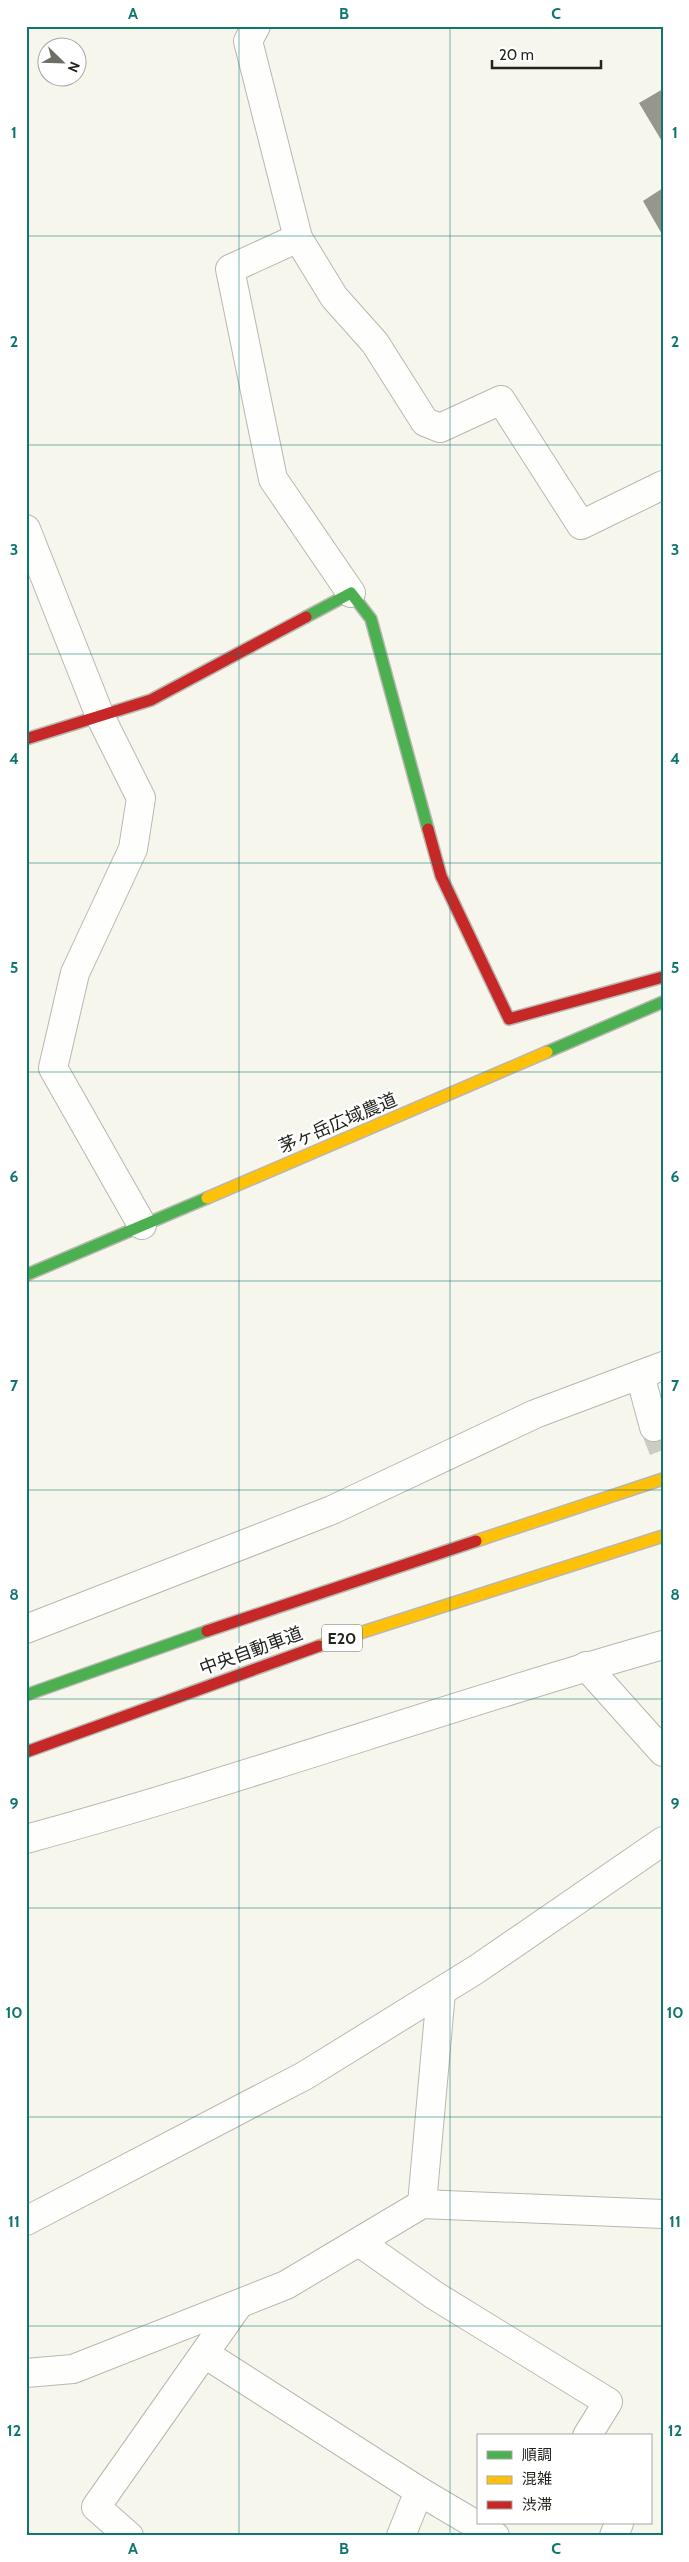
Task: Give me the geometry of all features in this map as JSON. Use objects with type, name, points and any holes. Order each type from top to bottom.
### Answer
[{"type":"main road","points":[[26,739],[152,700],[351,592],[371,619],[441,876],[509,1019],[663,977]]},
{"type":"main road","name":"茅ヶ岳広域農道","points":[[26,1275],[663,1002]]},
{"type":"main road","name":"中央自動車道","points":[[26,1695],[279,1606],[663,1479]]},
{"type":"main road","name":"中央自動車道","points":[[26,1752],[295,1653],[663,1536]]},
{"type":"street","points":[[256,26],[248,41],[298,238],[334,297],[376,343],[425,422],[440,428],[501,400],[581,525],[663,485]]},
{"type":"street","points":[[298,238],[230,269],[273,479],[351,592]]},
{"type":"street","points":[[26,529],[100,716],[140,798],[133,849],[74,974],[54,1068],[142,1225]]},
{"type":"street","points":[[26,1629],[332,1510],[535,1414],[651,1371],[654,1427]]},
{"type":"street","points":[[26,1840],[146,1807],[586,1666],[663,1645]]},
{"type":"street","points":[[586,1666],[663,1752]]},
{"type":"street","points":[[26,2221],[304,2076],[477,1969],[663,1841]]},
{"type":"street","points":[[422,2204],[441,1992]]},
{"type":"street","points":[[26,2373],[73,2369],[286,2285],[422,2204],[663,2214]]},
{"type":"street","points":[[359,2242],[434,2295],[608,2402],[588,2434]]},
{"type":"street","points":[[129,2536],[96,2507],[240,2304]]},
{"type":"street","points":[[204,2354],[419,2491],[495,2536]]},
{"type":"street","points":[[401,2536],[419,2491]]},
{"type":"street","points":[[614,2536],[619,2524]]},
{"type":"building","points":[[663,89],[663,143],[639,103]]},
{"type":"building","points":[[663,188],[663,236],[643,201]]},
{"type":"tunnel","points":[[654,1427],[663,1450]]},
{"type":"traffic: fast","points":[[306,617],[351,593],[371,619],[428,829]]},
{"type":"traffic: fast","points":[[547,1052],[663,1002]]},
{"type":"traffic: fast","points":[[26,1275],[207,1198]]},
{"type":"traffic: fast","points":[[26,1695],[207,1631]]},
{"type":"traffic: slow","points":[[207,1198],[547,1052]]},
{"type":"traffic: slow","points":[[476,1541],[663,1479]]},
{"type":"traffic: slow","points":[[319,1646],[663,1536]]},
{"type":"traffic: jam","points":[[26,739],[151,700],[306,617]]},
{"type":"traffic: jam","points":[[428,829],[441,876],[509,1019],[663,977]]},
{"type":"traffic: jam","points":[[207,1631],[476,1541]]},
{"type":"traffic: jam","points":[[26,1752],[319,1646]]}]
